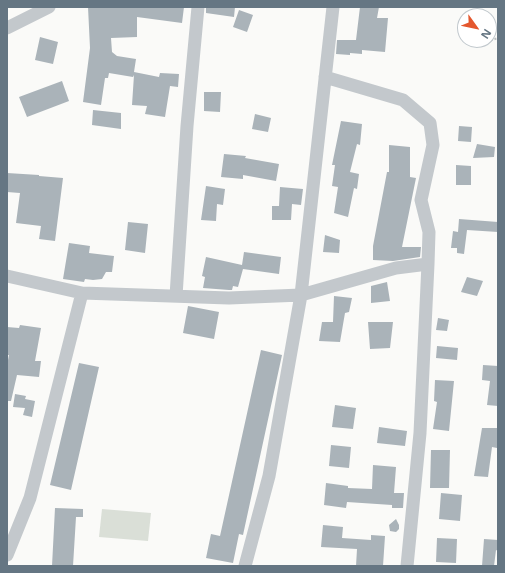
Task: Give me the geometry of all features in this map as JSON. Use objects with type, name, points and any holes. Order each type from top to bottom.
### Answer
[{"type":"street","points":[[7,28],[49,7]]},
{"type":"street","points":[[176,296],[187,126],[198,7]]},
{"type":"street","points":[[245,566],[269,476],[301,295],[333,7]]},
{"type":"street","points":[[326,77],[403,100],[430,123],[433,144],[421,200],[429,232],[420,433],[407,566]]},
{"type":"street","points":[[7,276],[82,293],[228,298],[301,295],[396,268],[428,264]]},
{"type":"street","points":[[7,555],[30,498],[82,293]]},
{"type":"shaded area","points":[[102,509],[151,513],[148,541],[99,537]]},
{"type":"building","points":[[88,7],[184,7],[182,23],[137,17],[137,37],[111,38],[112,52],[117,56],[136,59],[134,72],[159,77],[160,73],[179,74],[178,87],[170,86],[165,117],[145,114],[147,106],[132,105],[134,75],[133,77],[109,73],[108,78],[105,78],[101,105],[83,102],[90,48]]},
{"type":"building","points":[[206,7],[235,7],[234,17],[206,13]]},
{"type":"building","points":[[360,7],[379,7],[377,18],[388,18],[385,52],[362,50],[362,54],[336,54],[337,40],[356,40]]},
{"type":"building","points":[[239,10],[253,15],[247,32],[233,27]]},
{"type":"building","points":[[40,37],[58,42],[53,64],[35,60]]},
{"type":"building","points":[[62,81],[69,101],[27,117],[19,97]]},
{"type":"building","points":[[204,92],[221,92],[220,112],[204,111]]},
{"type":"building","points":[[93,110],[121,113],[121,129],[92,125]]},
{"type":"building","points":[[255,114],[271,118],[268,132],[252,129]]},
{"type":"building","points":[[341,121],[362,124],[360,145],[357,144],[350,172],[359,174],[357,189],[354,188],[348,217],[334,213],[338,187],[332,186],[335,165],[332,165]]},
{"type":"building","points":[[459,126],[472,127],[471,142],[458,141]]},
{"type":"building","points":[[477,144],[495,147],[494,157],[473,158]]},
{"type":"building","points":[[389,145],[410,147],[410,177],[416,178],[402,247],[421,247],[420,257],[393,261],[373,260],[373,246],[387,172],[389,172]]},
{"type":"building","points":[[224,154],[246,156],[245,158],[279,164],[276,181],[243,175],[243,179],[221,177]]},
{"type":"building","points":[[456,165],[471,166],[471,185],[456,185]]},
{"type":"building","points":[[7,173],[63,178],[55,241],[39,239],[41,226],[16,223],[20,193],[7,192]]},
{"type":"building","points":[[206,186],[225,189],[223,205],[217,204],[216,221],[201,220]]},
{"type":"building","points":[[280,187],[303,189],[301,205],[292,204],[291,220],[272,220],[272,206],[279,206]]},
{"type":"building","points":[[459,219],[498,222],[498,232],[467,230],[464,254],[457,253],[457,248],[451,248],[453,231],[458,232]]},
{"type":"building","points":[[128,222],[148,224],[145,253],[125,250]]},
{"type":"building","points":[[325,235],[340,240],[339,253],[323,252]]},
{"type":"building","points":[[69,243],[90,246],[89,253],[114,256],[112,272],[106,272],[102,279],[85,279],[84,282],[63,279]]},
{"type":"building","points":[[244,252],[281,257],[279,274],[243,269],[238,287],[233,286],[232,290],[203,288],[205,277],[202,276],[206,257],[242,265]]},
{"type":"building","points":[[467,277],[483,281],[477,296],[461,292]]},
{"type":"building","points":[[387,282],[390,301],[371,303],[371,286]]},
{"type":"building","points":[[334,296],[352,298],[349,312],[345,313],[340,342],[319,341],[322,322],[333,322]]},
{"type":"building","points":[[188,306],[219,312],[214,339],[183,333]]},
{"type":"building","points":[[438,318],[449,320],[447,331],[436,330]]},
{"type":"building","points":[[368,322],[393,322],[390,348],[370,349]]},
{"type":"building","points":[[20,325],[41,328],[35,361],[41,361],[39,377],[17,375],[11,401],[7,401],[7,365],[9,355],[7,355],[7,327],[19,328]]},
{"type":"building","points":[[437,346],[458,348],[457,360],[436,358]]},
{"type":"building","points":[[261,350],[282,355],[243,535],[239,534],[233,563],[206,558],[211,534],[220,536]]},
{"type":"building","points":[[79,363],[99,367],[71,490],[50,485]]},
{"type":"building","points":[[483,365],[498,366],[498,406],[487,405],[490,381],[482,380]]},
{"type":"building","points":[[435,380],[454,381],[449,431],[433,429],[437,402],[434,401]]},
{"type":"building","points":[[15,394],[26,396],[25,399],[35,401],[32,417],[23,415],[25,408],[13,407]]},
{"type":"building","points":[[335,405],[356,408],[353,429],[332,427]]},
{"type":"building","points":[[379,427],[407,431],[405,446],[377,443]]},
{"type":"building","points":[[482,428],[498,428],[497,448],[492,447],[488,477],[474,476]]},
{"type":"building","points":[[331,445],[351,447],[349,468],[329,466]]},
{"type":"building","points":[[431,450],[450,450],[449,488],[430,488]]},
{"type":"building","points":[[373,465],[396,467],[394,493],[404,493],[403,508],[392,508],[392,505],[347,502],[346,508],[324,505],[326,483],[348,486],[348,488],[372,489]]},
{"type":"building","points":[[441,493],[462,495],[460,521],[439,519]]},
{"type":"building","points":[[55,508],[83,509],[83,517],[76,517],[73,566],[52,566]]},
{"type":"building","points":[[396,519],[399,529],[396,532],[390,531],[389,525]]},
{"type":"building","points":[[323,525],[343,527],[342,538],[371,540],[371,535],[385,536],[383,566],[356,566],[357,549],[321,547]]},
{"type":"building","points":[[437,538],[457,539],[456,563],[436,562]]},
{"type":"building","points":[[484,539],[498,540],[498,551],[496,550],[494,566],[482,566]]}]
